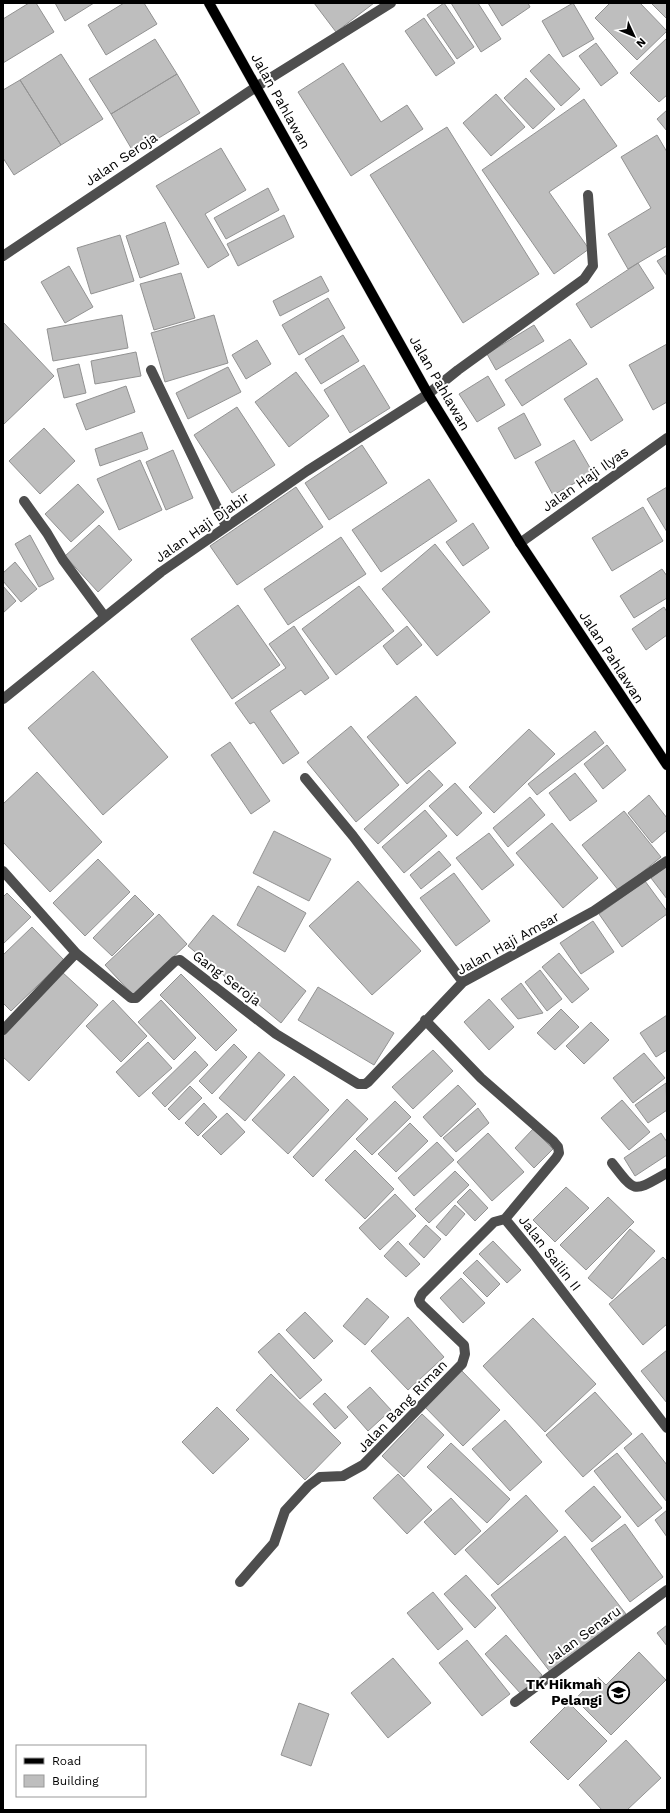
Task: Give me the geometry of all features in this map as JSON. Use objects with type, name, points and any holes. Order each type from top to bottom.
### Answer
[{"type":"main road","name":"Jalan Pahlawan","points":[[209,3],[428,394],[520,543],[667,765]]},
{"type":"street","name":"Jalan Seroja","points":[[3,256],[256,87],[392,3]]},
{"type":"street","name":"Jalan Haji Djabir","points":[[3,699],[161,572],[307,471],[428,394],[458,370],[590,274],[593,266],[588,195]]},
{"type":"street","points":[[151,370],[226,526]]},
{"type":"street","name":"Jalan Haji Ilyas","points":[[520,543],[667,438]]},
{"type":"street","points":[[24,501],[47,533],[63,560],[105,617]]},
{"type":"street","points":[[305,778],[353,836],[463,982]]},
{"type":"street","name":"Jalan Haji Amsar","points":[[362,1084],[368,1082],[425,1020],[463,982],[594,911],[667,861]]},
{"type":"street","name":"Gang Seroja","points":[[3,871],[76,953],[134,999],[175,961],[180,960],[276,1034],[356,1084],[362,1084]]},
{"type":"street","points":[[3,1030],[76,953]]},
{"type":"street","name":"Jalan Sailin II","points":[[425,1020],[481,1078],[554,1141],[558,1147],[559,1153],[556,1158],[505,1219],[533,1253],[667,1428]]},
{"type":"street","points":[[612,1163],[628,1184],[635,1188],[642,1187],[667,1173]]},
{"type":"street","name":"Jalan Bang Riman","points":[[240,1582],[274,1543],[285,1511],[314,1480],[320,1477],[344,1476],[364,1465],[462,1364],[465,1354],[464,1344],[421,1304],[419,1300],[422,1294],[494,1222],[505,1219]]},
{"type":"street","name":"Jalan Senaru","points":[[515,1702],[667,1590]]},
{"type":"building","points":[[29,3],[36,3],[54,32],[3,63],[3,19]]},
{"type":"building","points":[[55,3],[94,3],[65,21]]},
{"type":"building","points":[[124,3],[144,3],[157,24],[106,55],[88,25]]},
{"type":"building","points":[[314,3],[374,3],[336,32]]},
{"type":"building","points":[[444,3],[474,47],[457,59],[427,15]]},
{"type":"building","points":[[451,3],[478,3],[501,39],[481,52]]},
{"type":"building","points":[[488,3],[528,3],[530,7],[502,26]]},
{"type":"building","points":[[573,3],[594,39],[563,57],[542,21]]},
{"type":"building","points":[[610,3],[640,3],[667,31],[637,60],[595,18]]},
{"type":"building","points":[[651,3],[667,3],[667,19]]},
{"type":"building","points":[[424,18],[455,63],[436,76],[405,31]]},
{"type":"building","points":[[667,38],[667,95],[659,102],[630,73]]},
{"type":"building","points":[[155,39],[177,74],[111,114],[89,79]]},
{"type":"building","points":[[596,43],[618,73],[601,86],[579,56]]},
{"type":"building","points":[[61,54],[103,119],[61,145],[20,80]]},
{"type":"building","points":[[549,54],[580,89],[561,106],[530,71]]},
{"type":"building","points":[[343,63],[381,122],[407,105],[423,129],[351,176],[298,92]]},
{"type":"building","points":[[177,74],[200,113],[134,153],[111,114]]},
{"type":"building","points":[[526,78],[555,109],[533,129],[504,98]]},
{"type":"building","points":[[20,80],[61,145],[14,175],[3,158],[3,90]]},
{"type":"building","points":[[496,94],[525,127],[491,156],[463,123]]},
{"type":"building","points":[[584,99],[617,146],[549,192],[589,249],[554,274],[482,170]]},
{"type":"building","points":[[667,110],[667,131],[657,119]]},
{"type":"building","points":[[447,127],[539,274],[463,323],[370,175]]},
{"type":"building","points":[[657,135],[667,152],[667,246],[628,269],[608,234],[651,208],[621,157]]},
{"type":"building","points":[[221,148],[246,190],[205,214],[229,255],[208,268],[156,186]]},
{"type":"building","points":[[268,188],[279,210],[226,239],[214,218]]},
{"type":"building","points":[[284,215],[294,237],[238,266],[227,244]]},
{"type":"building","points":[[165,222],[179,264],[140,278],[126,236]]},
{"type":"building","points":[[120,235],[134,281],[91,294],[77,248]]},
{"type":"building","points":[[667,255],[667,276],[657,261]]},
{"type":"building","points":[[638,263],[654,288],[591,328],[576,304]]},
{"type":"building","points":[[69,266],[93,307],[65,323],[41,282]]},
{"type":"building","points":[[181,273],[195,318],[154,330],[140,284]]},
{"type":"building","points":[[321,276],[329,291],[280,316],[273,301]]},
{"type":"building","points":[[328,298],[345,328],[299,355],[282,325]]},
{"type":"building","points":[[122,315],[128,348],[53,361],[47,329]]},
{"type":"building","points":[[214,315],[228,363],[165,382],[151,333]]},
{"type":"building","points":[[3,322],[54,376],[4,424],[3,424]]},
{"type":"building","points":[[534,325],[544,341],[496,370],[487,354]]},
{"type":"building","points":[[343,335],[359,361],[321,384],[305,359]]},
{"type":"building","points":[[570,339],[587,364],[522,406],[505,380]]},
{"type":"building","points":[[257,340],[271,364],[246,379],[232,355]]},
{"type":"building","points":[[667,344],[667,402],[653,410],[629,365]]},
{"type":"building","points":[[136,352],[141,376],[95,384],[91,361]]},
{"type":"building","points":[[79,364],[86,393],[64,398],[57,369]]},
{"type":"building","points":[[364,365],[390,408],[350,433],[324,390]]},
{"type":"building","points":[[228,367],[241,392],[188,419],[176,393]]},
{"type":"building","points":[[296,372],[329,416],[289,447],[255,402]]},
{"type":"building","points":[[488,376],[505,405],[477,422],[459,394]]},
{"type":"building","points":[[597,378],[623,420],[591,441],[564,399]]},
{"type":"building","points":[[126,386],[135,412],[86,430],[76,404]]},
{"type":"building","points":[[237,407],[275,465],[232,493],[194,435]]},
{"type":"building","points":[[524,413],[541,445],[515,459],[498,428]]},
{"type":"building","points":[[44,428],[75,461],[40,494],[9,461]]},
{"type":"building","points":[[142,432],[148,449],[100,466],[95,449]]},
{"type":"building","points":[[574,440],[593,473],[553,495],[535,462]]},
{"type":"building","points":[[362,445],[387,483],[329,520],[305,483]]},
{"type":"building","points":[[173,450],[193,498],[166,510],[146,462]]},
{"type":"building","points":[[140,460],[162,510],[119,530],[97,479]]},
{"type":"building","points":[[429,479],[457,521],[381,572],[352,530]]},
{"type":"building","points":[[78,484],[104,512],[71,542],[45,514]]},
{"type":"building","points":[[296,487],[323,527],[237,585],[210,546]]},
{"type":"building","points":[[667,487],[667,532],[647,499]]},
{"type":"building","points":[[643,507],[663,541],[612,571],[592,538]]},
{"type":"building","points":[[473,523],[489,548],[463,566],[446,542]]},
{"type":"building","points":[[99,525],[132,560],[98,592],[65,556]]},
{"type":"building","points":[[30,535],[54,579],[39,587],[15,544]]},
{"type":"building","points":[[341,537],[366,574],[288,625],[264,589]]},
{"type":"building","points":[[435,544],[490,612],[437,656],[382,589]]},
{"type":"building","points":[[15,562],[37,589],[21,602],[3,581],[3,573]]},
{"type":"building","points":[[662,569],[667,576],[667,598],[634,618],[620,596]]},
{"type":"building","points":[[3,586],[16,601],[3,613]]},
{"type":"building","points":[[359,586],[394,631],[336,675],[302,629]]},
{"type":"building","points":[[238,605],[280,665],[232,699],[191,639]]},
{"type":"building","points":[[664,607],[667,612],[667,635],[646,650],[632,629]]},
{"type":"building","points":[[294,626],[329,678],[305,695],[301,690],[270,711],[299,753],[283,764],[254,722],[250,724],[235,703],[286,668],[269,644]]},
{"type":"building","points":[[407,626],[422,645],[397,665],[383,646]]},
{"type":"building","points":[[93,671],[168,757],[103,815],[28,728]]},
{"type":"building","points":[[416,696],[456,743],[407,784],[367,737]]},
{"type":"building","points":[[351,726],[399,785],[356,822],[307,762]]},
{"type":"building","points":[[529,729],[555,754],[494,813],[469,787]]},
{"type":"building","points":[[595,731],[604,743],[537,795],[528,784]]},
{"type":"building","points":[[230,742],[270,801],[251,814],[211,755]]},
{"type":"building","points":[[607,745],[626,770],[603,789],[584,764]]},
{"type":"building","points":[[429,770],[443,785],[378,844],[364,829]]},
{"type":"building","points":[[37,772],[102,842],[50,892],[3,842],[3,804]]},
{"type":"building","points":[[575,773],[597,801],[570,821],[549,793]]},
{"type":"building","points":[[455,783],[482,813],[457,836],[429,806]]},
{"type":"building","points":[[649,795],[667,818],[667,830],[652,843],[628,813]]},
{"type":"building","points":[[530,797],[545,815],[508,847],[493,828]]},
{"type":"building","points":[[425,810],[447,836],[404,873],[382,847]]},
{"type":"building","points":[[624,811],[661,857],[619,891],[582,845]]},
{"type":"building","points":[[552,823],[598,878],[563,908],[516,853]]},
{"type":"building","points":[[274,831],[331,859],[309,901],[253,873]]},
{"type":"building","points":[[489,833],[514,865],[482,890],[456,858]]},
{"type":"building","points":[[439,851],[451,865],[421,889],[410,875]]},
{"type":"building","points":[[98,859],[130,892],[85,936],[53,903]]},
{"type":"building","points":[[667,866],[667,899],[651,878]]},
{"type":"building","points":[[454,873],[490,921],[456,946],[420,898]]},
{"type":"building","points":[[358,881],[421,951],[372,995],[309,926]]},
{"type":"building","points":[[645,881],[667,911],[667,914],[622,947],[599,914]]},
{"type":"building","points":[[258,886],[306,913],[285,952],[237,925]]},
{"type":"building","points":[[7,893],[31,917],[3,944],[3,897]]},
{"type":"building","points":[[135,895],[154,914],[112,956],[93,938]]},
{"type":"building","points":[[159,914],[187,944],[133,995],[105,965]]},
{"type":"building","points":[[213,915],[306,991],[281,1023],[188,946]]},
{"type":"building","points":[[593,921],[614,952],[581,974],[560,943]]},
{"type":"building","points":[[32,927],[64,960],[11,1011],[3,1003],[3,955]]},
{"type":"building","points":[[559,953],[589,989],[572,1003],[542,967]]},
{"type":"building","points":[[540,970],[562,999],[547,1011],[525,982]]},
{"type":"building","points":[[62,972],[98,1005],[29,1081],[3,1057],[3,1036]]},
{"type":"building","points":[[181,974],[237,1030],[216,1051],[160,995]]},
{"type":"building","points":[[521,983],[543,1013],[518,1019],[501,999]]},
{"type":"building","points":[[318,987],[394,1033],[374,1065],[298,1020]]},
{"type":"building","points":[[489,999],[514,1027],[489,1050],[464,1022]]},
{"type":"building","points":[[113,1000],[147,1036],[121,1062],[86,1026]]},
{"type":"building","points":[[161,1000],[196,1038],[174,1060],[138,1022]]},
{"type":"building","points":[[561,1009],[579,1027],[555,1050],[537,1033]]},
{"type":"building","points":[[667,1015],[667,1050],[656,1057],[640,1033]]},
{"type":"building","points":[[591,1022],[609,1040],[584,1064],[566,1046]]},
{"type":"building","points":[[148,1042],[172,1068],[139,1097],[116,1072]]},
{"type":"building","points":[[234,1044],[247,1057],[212,1094],[199,1081]]},
{"type":"building","points":[[433,1050],[453,1071],[413,1109],[392,1087]]},
{"type":"building","points":[[195,1051],[208,1065],[165,1107],[152,1093]]},
{"type":"building","points":[[259,1052],[285,1075],[245,1121],[219,1098]]},
{"type":"building","points":[[644,1053],[665,1078],[633,1103],[613,1078]]},
{"type":"building","points":[[294,1076],[329,1110],[288,1154],[252,1120]]},
{"type":"building","points":[[666,1083],[667,1110],[648,1123],[635,1105]]},
{"type":"building","points":[[458,1085],[476,1104],[441,1137],[423,1117]]},
{"type":"building","points":[[190,1086],[202,1098],[179,1120],[168,1109]]},
{"type":"building","points":[[347,1099],[368,1119],[313,1177],[293,1157]]},
{"type":"building","points":[[622,1100],[650,1132],[629,1150],[601,1118]]},
{"type":"building","points":[[395,1101],[411,1117],[372,1155],[356,1139]]},
{"type":"building","points":[[204,1103],[217,1117],[198,1136],[185,1123]]},
{"type":"building","points":[[478,1108],[489,1123],[456,1152],[443,1138]]},
{"type":"building","points":[[227,1113],[245,1132],[221,1155],[202,1136]]},
{"type":"building","points":[[410,1123],[428,1141],[396,1172],[378,1154]]},
{"type":"building","points":[[533,1129],[553,1149],[534,1168],[515,1148]]},
{"type":"building","points":[[488,1133],[524,1172],[492,1201],[457,1162]]},
{"type":"building","points":[[661,1133],[667,1142],[667,1155],[635,1176],[624,1158]]},
{"type":"building","points":[[437,1142],[454,1160],[414,1196],[398,1178]]},
{"type":"building","points":[[355,1150],[394,1189],[365,1219],[325,1180]]},
{"type":"building","points":[[455,1171],[469,1185],[429,1223],[415,1209]]},
{"type":"building","points":[[566,1187],[589,1208],[555,1242],[533,1220]]},
{"type":"building","points":[[470,1189],[488,1208],[475,1221],[457,1202]]},
{"type":"building","points":[[395,1194],[416,1216],[380,1250],[359,1228]]},
{"type":"building","points":[[608,1197],[634,1222],[586,1270],[560,1245]]},
{"type":"building","points":[[455,1205],[465,1214],[446,1236],[436,1227]]},
{"type":"building","points":[[426,1225],[441,1239],[424,1258],[409,1244]]},
{"type":"building","points":[[630,1229],[655,1251],[612,1299],[588,1278]]},
{"type":"building","points":[[398,1241],[420,1264],[406,1277],[384,1256]]},
{"type":"building","points":[[493,1241],[521,1270],[507,1283],[479,1254]]},
{"type":"building","points":[[663,1257],[667,1261],[667,1324],[643,1345],[609,1304]]},
{"type":"building","points":[[477,1260],[500,1284],[487,1297],[463,1273]]},
{"type":"building","points":[[461,1278],[485,1303],[463,1323],[440,1298]]},
{"type":"building","points":[[367,1298],[389,1317],[365,1345],[343,1326]]},
{"type":"building","points":[[305,1312],[333,1341],[314,1359],[286,1330]]},
{"type":"building","points":[[408,1317],[444,1357],[408,1390],[371,1351]]},
{"type":"building","points":[[533,1318],[596,1384],[545,1432],[483,1366]]},
{"type":"building","points":[[279,1333],[322,1380],[300,1399],[258,1352]]},
{"type":"building","points":[[667,1350],[667,1403],[641,1371]]},
{"type":"building","points":[[460,1369],[500,1410],[463,1446],[423,1405]]},
{"type":"building","points":[[271,1374],[341,1443],[305,1480],[236,1410]]},
{"type":"building","points":[[370,1387],[391,1410],[368,1431],[347,1407]]},
{"type":"building","points":[[595,1392],[632,1434],[583,1477],[546,1435]]},
{"type":"building","points":[[325,1393],[348,1417],[335,1429],[313,1404]]},
{"type":"building","points":[[217,1407],[249,1439],[213,1474],[182,1442]]},
{"type":"building","points":[[422,1414],[444,1435],[404,1477],[382,1456]]},
{"type":"building","points":[[505,1420],[542,1462],[510,1491],[472,1449]]},
{"type":"building","points":[[642,1433],[667,1465],[667,1502],[624,1448]]},
{"type":"building","points":[[451,1443],[510,1499],[487,1523],[427,1467]]},
{"type":"building","points":[[617,1453],[662,1508],[638,1527],[594,1471]]},
{"type":"building","points":[[398,1474],[432,1510],[407,1534],[373,1498]]},
{"type":"building","points":[[594,1486],[621,1517],[592,1542],[565,1511]]},
{"type":"building","points":[[526,1495],[558,1531],[498,1585],[465,1550]]},
{"type":"building","points":[[451,1498],[481,1531],[455,1555],[424,1522]]},
{"type":"building","points":[[667,1510],[667,1537],[655,1520]]},
{"type":"building","points":[[625,1524],[663,1577],[630,1602],[591,1549]]},
{"type":"building","points":[[565,1536],[626,1614],[551,1673],[491,1595]]},
{"type":"building","points":[[466,1575],[496,1608],[475,1628],[444,1594]]},
{"type":"building","points":[[433,1592],[463,1629],[438,1650],[407,1613]]},
{"type":"building","points":[[667,1625],[667,1646],[657,1633]]},
{"type":"building","points":[[506,1635],[542,1675],[521,1694],[485,1654]]},
{"type":"building","points":[[467,1640],[510,1694],[482,1716],[439,1663]]},
{"type":"building","name":"TK Hikmah Pelangi","points":[[639,1652],[666,1680],[611,1735],[575,1699],[598,1677],[606,1685]]},
{"type":"building","points":[[393,1658],[431,1703],[388,1738],[351,1693]]},
{"type":"building","points":[[299,1703],[329,1714],[311,1766],[281,1755]]},
{"type":"building","points":[[569,1703],[607,1741],[568,1780],[530,1742]]},
{"type":"building","points":[[626,1740],[661,1778],[627,1810],[602,1810],[579,1785]]},
{"type":"place","name":"TK Hikmah Pelangi","points":[[618,1692]]}]
